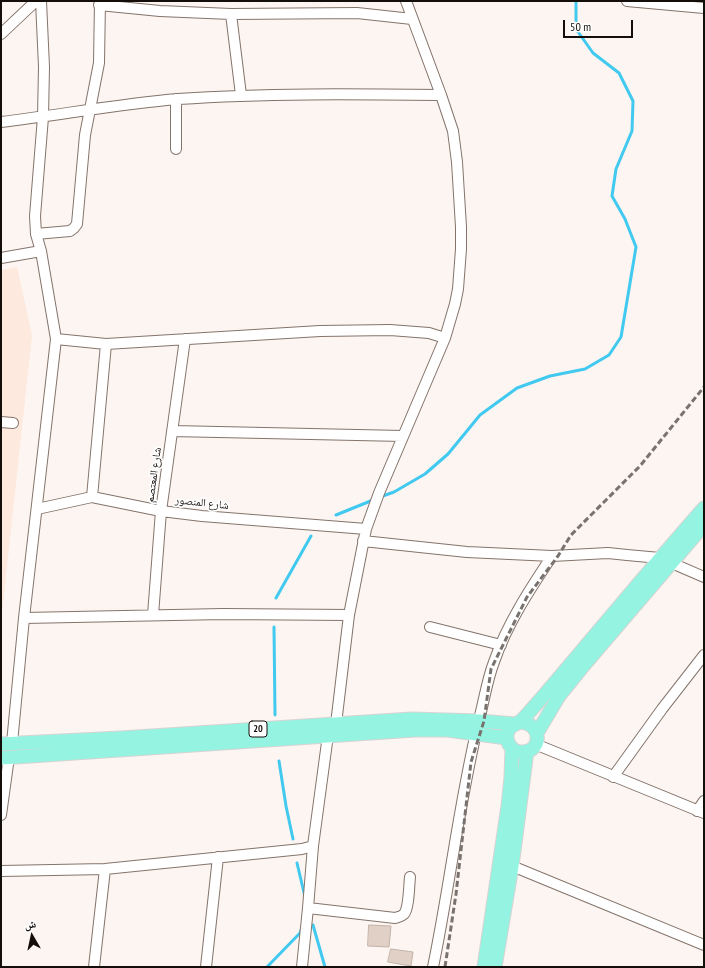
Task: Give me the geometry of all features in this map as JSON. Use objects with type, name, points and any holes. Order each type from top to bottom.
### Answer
[{"type":"main road","points":[[495,967],[533,743],[560,696],[666,560],[704,508]]},
{"type":"main road","points":[[484,967],[508,806],[511,777],[509,730],[539,701],[666,560],[704,525]]},
{"type":"main road","name":"20","points":[[5,757],[415,730],[447,730],[476,734],[509,743],[519,752],[533,743],[531,724],[526,722],[517,723],[412,719],[128,738],[7,744]]},
{"type":"street","points":[[1,34],[36,1]]},
{"type":"street","points":[[7,744],[24,618],[56,339],[41,251],[36,234],[43,117],[44,67],[41,1]]},
{"type":"street","points":[[336,724],[349,615],[367,524],[445,338],[458,289],[461,227],[458,162],[453,131],[406,1]]},
{"type":"street","points":[[627,1],[704,8]]},
{"type":"street","points":[[36,234],[70,231],[77,224],[85,136],[100,63],[100,3],[160,11],[231,14],[356,13],[412,19]]},
{"type":"street","points":[[231,14],[241,95]]},
{"type":"street","points":[[1,122],[176,99],[241,95],[325,93],[441,95]]},
{"type":"street","points":[[176,99],[176,149]]},
{"type":"street","points":[[1,258],[41,251]]},
{"type":"street","points":[[56,339],[106,344],[320,331],[390,330],[429,334],[445,338]]},
{"type":"street","name":"شارع المعتصم","points":[[153,615],[161,511],[185,339]]},
{"type":"street","points":[[92,497],[106,344]]},
{"type":"street","points":[[1,422],[13,423]]},
{"type":"street","points":[[172,431],[403,436]]},
{"type":"street","name":"شارع المنصور","points":[[37,508],[92,497],[161,511],[221,518],[367,524]]},
{"type":"street","points":[[363,541],[467,552],[552,556],[608,554],[666,560],[704,577]]},
{"type":"street","points":[[433,967],[455,840],[476,734],[492,667],[501,645],[520,608],[552,556]]},
{"type":"street","points":[[24,618],[246,614],[349,615]]},
{"type":"street","points":[[430,627],[501,645]]},
{"type":"street","points":[[613,776],[704,655]]},
{"type":"street","points":[[302,967],[313,846],[328,735]]},
{"type":"street","points":[[533,743],[700,812],[704,801]]},
{"type":"street","points":[[1,815],[5,757]]},
{"type":"street","points":[[1,871],[105,869],[313,846]]},
{"type":"street","points":[[206,967],[218,857]]},
{"type":"street","points":[[512,866],[704,945]]},
{"type":"street","points":[[94,967],[105,869]]},
{"type":"street","points":[[308,908],[332,912],[395,918],[404,914],[407,908],[410,877]]},
{"type":"shaded area","points":[[17,267],[32,335],[1,622],[1,270]]},
{"type":"building","points":[[369,925],[391,926],[389,947],[368,946]]},
{"type":"building","points":[[391,949],[413,952],[411,966],[388,962]]},
{"type":"waterway","points":[[380,497],[394,492],[425,474],[448,454],[480,415],[517,388],[550,376],[585,369],[609,355],[621,337],[636,247],[625,219],[612,196],[616,169],[632,131],[633,101],[619,73],[593,53],[576,29],[576,1]]},
{"type":"waterway","points":[[336,515],[373,500]]},
{"type":"waterway","points":[[276,598],[311,536]]},
{"type":"waterway","points":[[274,627],[275,715]]},
{"type":"waterway","points":[[279,761],[293,839]]},
{"type":"waterway","points":[[297,863],[305,897]]},
{"type":"waterway","points":[[313,925],[325,967]]},
{"type":"waterway","points":[[267,967],[300,933],[301,930]]},
{"type":"railway","points":[[445,967],[456,894],[471,762],[484,721],[491,669],[527,597],[558,556],[571,535],[640,466],[704,387]]}]
